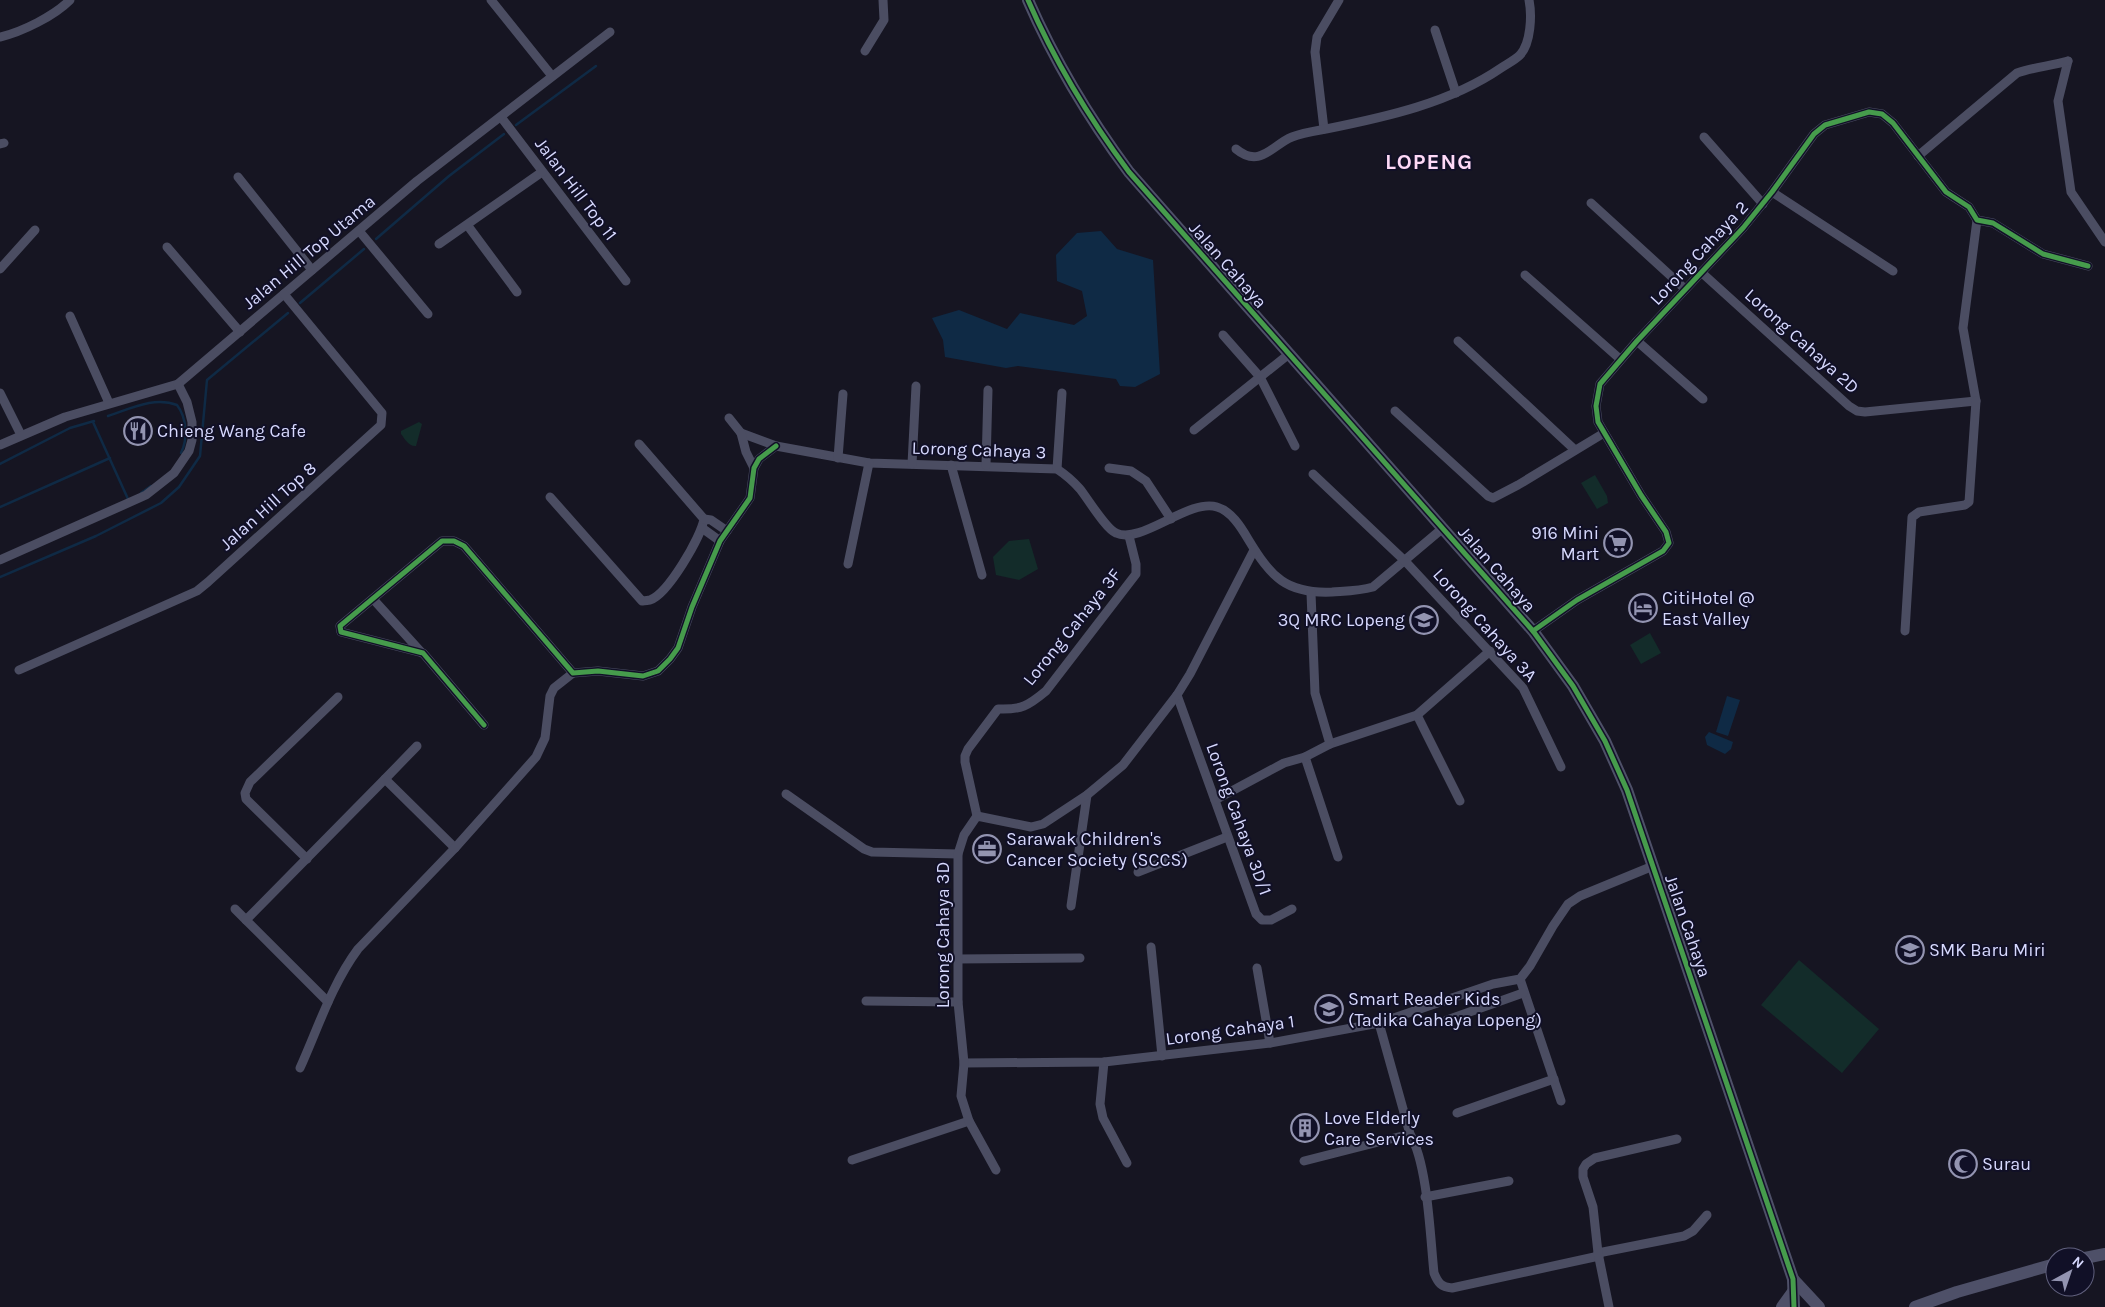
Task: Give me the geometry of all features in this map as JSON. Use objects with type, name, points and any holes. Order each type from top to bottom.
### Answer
[{"type":"street","points":[[0,37],[21,30],[62,8],[70,0]]},
{"type":"street","points":[[491,0],[552,76]]},
{"type":"street","points":[[865,50],[884,20],[884,0]]},
{"type":"street","name":"Jalan Cahaya","points":[[1028,0],[1060,68],[1112,148],[1148,194],[1533,631],[1574,686],[1605,741],[1627,790],[1794,1284],[1794,1307]]},
{"type":"street","points":[[1324,129],[1315,52],[1318,37],[1339,0]]},
{"type":"street","points":[[1236,149],[1241,154],[1253,158],[1268,154],[1292,137],[1372,120],[1456,93],[1484,80],[1520,54],[1528,41],[1529,0]]},
{"type":"street","points":[[1435,30],[1456,93]]},
{"type":"street","name":"Jalan Hill Top Utama","points":[[0,445],[65,417],[178,384],[418,181],[610,32]]},
{"type":"street","points":[[1918,156],[2017,73],[2029,68],[2048,67],[2068,61],[2058,101],[2071,192],[2105,242]]},
{"type":"street","name":"Lorong Cahaya 2","points":[[1533,631],[1577,600],[1663,551],[1669,543],[1666,532],[1641,495],[1598,422],[1596,406],[1600,384],[1637,340],[1742,228],[1772,192],[1814,134],[1825,125],[1870,112],[1882,114],[1892,123],[1946,192],[1969,207],[1977,220]]},
{"type":"street","name":"Jalan Hill Top 11","points":[[501,116],[626,281]]},
{"type":"street","points":[[1704,137],[1762,204]]},
{"type":"street","points":[[440,244],[542,172]]},
{"type":"street","points":[[238,177],[312,270]]},
{"type":"street","points":[[1772,192],[1893,271]]},
{"type":"street","points":[[1592,203],[1685,289]]},
{"type":"street","points":[[1906,632],[1912,517],[1919,512],[1965,505],[1969,502],[1976,401],[1962,328],[1977,220],[1993,223],[2043,254],[2088,266]]},
{"type":"street","points":[[468,226],[517,292]]},
{"type":"street","points":[[0,269],[35,230]]},
{"type":"street","points":[[360,232],[428,314]]},
{"type":"street","points":[[167,247],[240,332]]},
{"type":"street","name":"Lorong Cahaya 2D","points":[[1701,272],[1812,374],[1857,411],[1866,412],[1976,401]]},
{"type":"street","points":[[1525,275],[1620,359]]},
{"type":"street","name":"Jalan Hill Top 8","points":[[19,670],[197,590],[381,425],[382,414],[284,294]]},
{"type":"street","points":[[70,316],[109,403]]},
{"type":"street","points":[[1223,335],[1260,378],[1295,446]]},
{"type":"street","points":[[1637,340],[1703,399]]},
{"type":"street","points":[[1458,341],[1575,450]]},
{"type":"street","points":[[1194,430],[1289,354]]},
{"type":"street","points":[[0,560],[146,495],[174,473],[189,451],[192,440],[192,422],[178,384]]},
{"type":"street","points":[[912,464],[916,386]]},
{"type":"street","points":[[986,465],[988,390]]},
{"type":"street","points":[[0,393],[21,435]]},
{"type":"street","points":[[1057,469],[1062,393]]},
{"type":"street","points":[[838,458],[843,394]]},
{"type":"street","points":[[1395,411],[1488,496],[1493,498],[1604,433]]},
{"type":"street","points":[[729,418],[740,433],[754,468]]},
{"type":"street","name":"Lorong Cahaya 3","points":[[740,433],[776,446],[869,463],[986,465],[1057,469],[1079,488],[1109,528],[1116,533],[1129,536]]},
{"type":"street","points":[[639,444],[703,524],[720,541]]},
{"type":"street","points":[[300,1068],[328,1002],[348,962],[358,948],[456,848],[536,756],[545,738],[550,696],[554,688],[573,674],[598,671],[643,676],[658,671],[670,659],[678,648],[692,607],[720,541],[750,498],[754,468],[758,458],[776,446]]},
{"type":"street","points":[[848,564],[869,463]]},
{"type":"street","points":[[951,465],[982,575]]},
{"type":"street","points":[[1109,468],[1131,471],[1146,481],[1171,518]]},
{"type":"street","name":"Lorong Cahaya 3A","points":[[1313,474],[1405,561],[1523,688],[1561,767]]},
{"type":"street","points":[[550,497],[642,601],[650,600],[659,594],[685,562],[703,524],[711,520],[727,531]]},
{"type":"street","points":[[1129,536],[1202,506],[1216,506],[1228,513],[1241,527],[1254,550],[1283,582],[1296,589],[1311,593],[1359,591],[1374,588],[1443,528]]},
{"type":"street","name":"Lorong Cahaya 3F","points":[[977,816],[965,762],[968,749],[998,710],[1016,710],[1031,704],[1046,690],[1136,574],[1136,564],[1129,536]]},
{"type":"street","points":[[422,653],[340,632],[340,626],[442,541],[454,541],[464,546],[573,674]]},
{"type":"street","points":[[977,816],[1031,827],[1043,824],[1087,795],[1123,765],[1177,695],[1190,674],[1254,550]]},
{"type":"street","points":[[1311,593],[1314,694],[1330,744]]},
{"type":"street","points":[[373,599],[484,725]]},
{"type":"street","points":[[1215,800],[1284,763],[1305,756],[1330,744],[1417,715],[1490,651]]},
{"type":"street","name":"Lorong Cahaya 3D/1","points":[[1177,695],[1256,914],[1262,920],[1271,920],[1292,909]]},
{"type":"street","points":[[307,859],[246,799],[245,793],[250,782],[338,696]]},
{"type":"street","points":[[1417,715],[1460,801]]},
{"type":"street","points":[[246,920],[417,746]]},
{"type":"street","points":[[1305,756],[1338,857]]},
{"type":"street","points":[[385,779],[456,848]]},
{"type":"street","points":[[786,794],[872,852],[958,854]]},
{"type":"street","points":[[1071,906],[1087,795]]},
{"type":"street","name":"Lorong Cahaya 3D","points":[[977,816],[964,835],[958,854],[958,1002],[964,1063],[961,1096],[969,1121],[996,1170]]},
{"type":"street","points":[[1138,872],[1227,837]]},
{"type":"street","points":[[1562,1101],[1523,993],[1520,979],[1568,904],[1580,896],[1653,866]]},
{"type":"street","points":[[234,909],[328,1002]]},
{"type":"street","points":[[1151,947],[1162,1056]]},
{"type":"street","points":[[957,959],[1080,958]]},
{"type":"street","points":[[1257,968],[1270,1043]]},
{"type":"street","name":"Lorong Cahaya 1","points":[[964,1063],[1104,1062],[1270,1043],[1379,1023],[1493,984],[1520,979]]},
{"type":"street","points":[[1447,1020],[1523,993]]},
{"type":"street","points":[[866,1001],[958,1002]]},
{"type":"street","points":[[1379,1023],[1410,1134],[1416,1146],[1425,1197],[1434,1273],[1437,1282],[1444,1287],[1452,1288],[1684,1236],[1694,1231],[1707,1215]]},
{"type":"street","points":[[1104,1062],[1100,1104],[1103,1118],[1127,1163]]},
{"type":"street","points":[[1457,1113],[1554,1079]]},
{"type":"street","points":[[852,1160],[969,1121]]},
{"type":"street","points":[[1304,1161],[1410,1134]]},
{"type":"street","points":[[1609,1307],[1592,1207],[1583,1177],[1583,1169],[1586,1164],[1595,1158],[1677,1139]]},
{"type":"street","points":[[1425,1197],[1509,1181]]},
{"type":"street","points":[[1915,1307],[1956,1292],[2045,1267]]},
{"type":"street","points":[[1782,1307],[1794,1284],[1819,1307]]},
{"type":"green space","points":[[419,422],[422,424],[416,446],[414,446],[409,444],[401,434],[401,431]]},
{"type":"green space","points":[[1595,475],[1607,496],[1608,503],[1597,509],[1581,483]]},
{"type":"green space","points":[[1029,539],[1038,569],[1019,580],[996,575],[993,557],[1009,541]]},
{"type":"green space","points":[[1650,633],[1661,653],[1641,664],[1630,645]]},
{"type":"green space","points":[[1799,960],[1879,1029],[1842,1073],[1761,1005]]},
{"type":"water","points":[[1101,231],[1117,249],[1153,260],[1160,374],[1135,387],[1120,386],[1116,379],[1018,366],[1006,368],[945,357],[943,340],[932,318],[959,310],[1007,329],[1020,313],[1074,325],[1087,316],[1082,291],[1057,281],[1056,255],[1077,233]]},
{"type":"water","points":[[1727,696],[1740,700],[1728,736],[1716,732]]},
{"type":"water","points":[[1709,732],[1733,742],[1731,749],[1725,754],[1707,745],[1705,737]]},
{"type":"waterway","points":[[516,125],[596,66]]},
{"type":"waterway","points":[[376,239],[449,176],[504,134]]},
{"type":"waterway","points":[[300,303],[364,249]]},
{"type":"waterway","points":[[0,577],[96,536],[161,503],[179,487],[200,456],[207,380],[288,313]]},
{"type":"waterway","points":[[108,416],[151,403],[160,402],[177,405],[185,422],[185,441],[181,453]]},
{"type":"waterway","points":[[0,464],[70,428],[94,421]]},
{"type":"waterway","points":[[93,422],[128,499]]},
{"type":"waterway","points":[[0,507],[110,458]]},
{"type":"waterway","points":[[141,493],[151,486]]},
{"type":"cycle path","points":[[1028,0],[1038,23],[1074,89],[1100,131],[1129,172],[1533,631],[1573,686],[1605,741],[1627,790],[1793,1279],[1794,1307]]},
{"type":"cycle path","points":[[1533,631],[1577,600],[1663,551],[1669,543],[1666,532],[1641,495],[1598,422],[1596,406],[1600,384],[1637,341],[1743,228],[1814,134],[1825,125],[1869,112],[1882,114],[1893,123],[1946,192],[1969,207],[1977,220],[1993,223],[2043,254],[2088,266]]},
{"type":"cycle path","points":[[484,725],[423,653],[341,632],[340,626],[442,541],[454,541],[464,546],[573,673],[598,671],[643,676],[658,671],[678,648],[692,607],[720,541],[750,498],[754,468],[759,459],[776,446]]},
{"type":"place","name":"Chieng Wang Cafe","points":[[138,431]]},
{"type":"place","name":"916 Mini Mart","points":[[1618,543]]},
{"type":"place","name":"CitiHotel @ East Valley","points":[[1643,608]]},
{"type":"place","name":"3Q MRC Lopeng","points":[[1424,620]]},
{"type":"place","name":"Sarawak Children's Cancer Society (SCCS)","points":[[987,849]]},
{"type":"place","name":"SMK Baru Miri","points":[[1910,950]]},
{"type":"place","name":"Smart Reader Kids (Tadika Cahaya Lopeng)","points":[[1329,1009]]},
{"type":"place","name":"Love Elderly Care Services","points":[[1305,1128]]},
{"type":"place","name":"Surau","points":[[1963,1164]]},
{"type":"district","name":"LOPENG","points":[[1429,161]]}]
